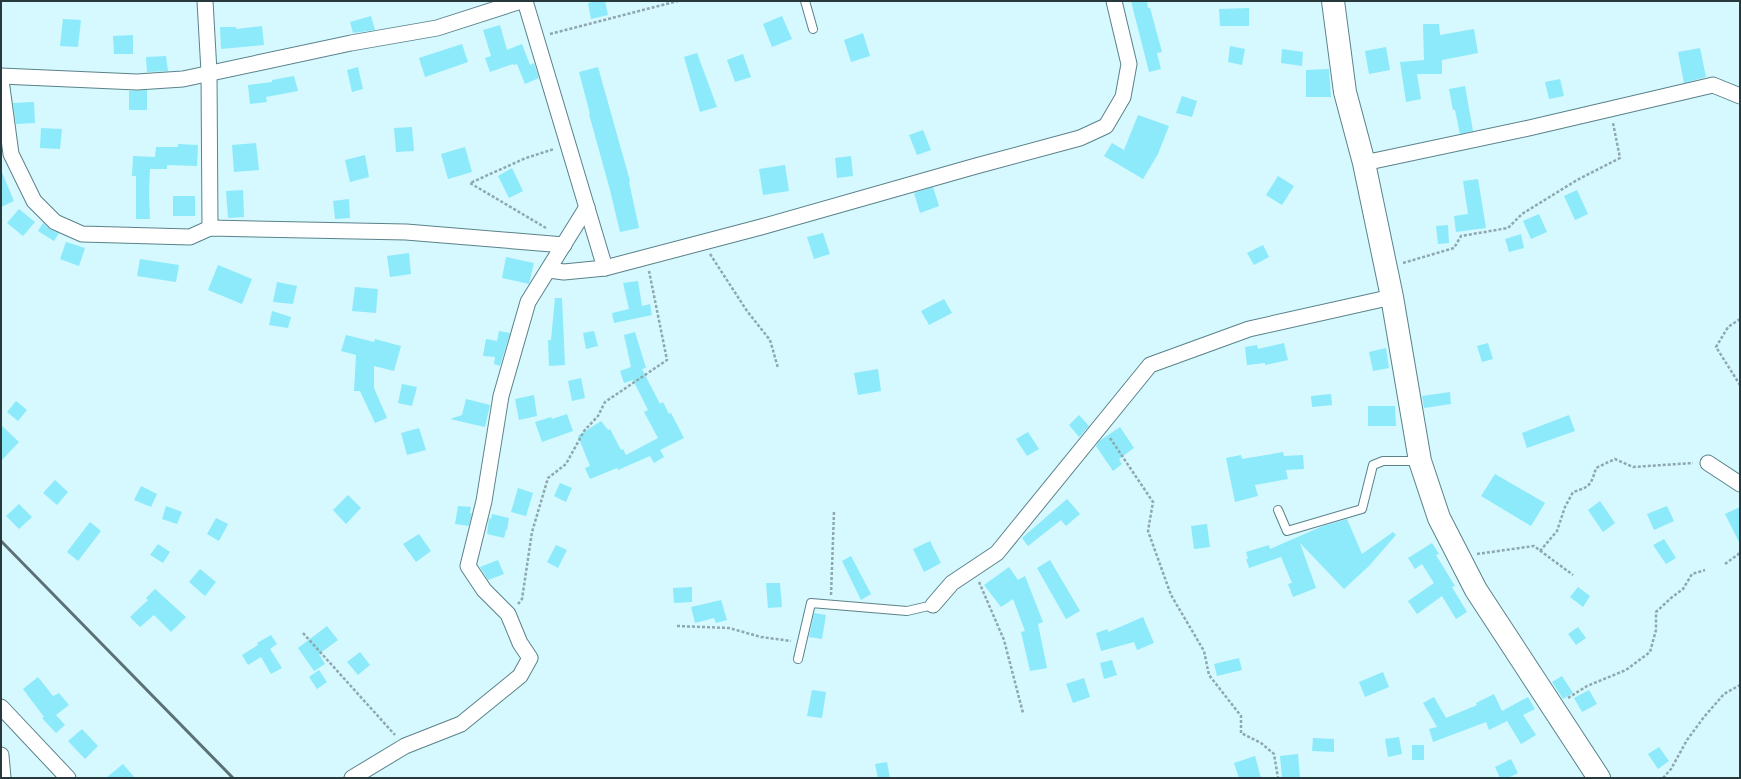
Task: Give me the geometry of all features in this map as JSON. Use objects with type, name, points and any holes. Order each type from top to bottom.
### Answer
[{"type":"main road","points":[[1333,1],[1345,92],[1364,163],[1392,297],[1420,461],[1439,518],[1476,590],[1552,708],[1600,778]]},
{"type":"street","points":[[205,1],[209,72],[210,228]]},
{"type":"street","points":[[1,76],[137,82],[183,79],[209,72],[351,43],[437,28],[521,1]]},
{"type":"street","points":[[525,1],[605,268]]},
{"type":"street","points":[[549,270],[564,272],[605,268],[761,227],[1080,138],[1106,126],[1123,96],[1129,64],[1114,1]]},
{"type":"street","points":[[1,80],[11,154],[34,201],[55,222],[82,234],[190,238],[210,228],[406,232],[566,242]]},
{"type":"street","points":[[1364,163],[1713,85],[1740,96]]},
{"type":"street","points":[[352,778],[405,746],[461,724],[520,676],[530,658],[520,643],[508,614],[484,590],[468,566],[484,501],[501,396],[528,302],[587,208]]},
{"type":"street","points":[[933,605],[952,583],[997,554],[1150,365],[1249,330],[1392,297]]},
{"type":"street","points":[[1708,463],[1740,484]]},
{"type":"street","points":[[1,707],[68,778]]},
{"type":"street","points":[[1,755],[3,778]]},
{"type":"lane","points":[[805,1],[813,29]]},
{"type":"lane","points":[[1278,510],[1287,531],[1362,509],[1373,465],[1383,461],[1420,461]]},
{"type":"lane","points":[[798,659],[811,603],[907,611],[933,605]]},
{"type":"path","points":[[536,37],[678,1]]},
{"type":"path","points":[[1386,268],[1454,248],[1461,236],[1508,228],[1522,214],[1577,180],[1620,158],[1611,109]]},
{"type":"path","points":[[566,242],[470,183],[526,158],[568,145]]},
{"type":"path","points":[[702,242],[747,311],[770,340],[778,368]]},
{"type":"path","points":[[508,614],[522,599],[532,532],[548,478],[566,464],[584,431],[598,416],[605,402],[667,360],[646,256]]},
{"type":"path","points":[[1740,319],[1728,327],[1716,346],[1740,385]]},
{"type":"path","points":[[1101,424],[1153,502],[1148,531],[1171,595],[1204,651],[1209,675],[1241,716],[1241,733],[1261,743],[1274,754],[1278,778]]},
{"type":"path","points":[[1540,551],[1557,531],[1565,507],[1573,492],[1586,488],[1592,481],[1596,468],[1614,459],[1634,466],[1708,463]]},
{"type":"path","points":[[832,605],[831,578],[834,512]]},
{"type":"path","points":[[1459,557],[1534,546],[1572,575]]},
{"type":"path","points":[[1725,564],[1740,553]]},
{"type":"path","points":[[973,569],[1004,640],[1023,713]]},
{"type":"path","points":[[1552,708],[1587,686],[1626,670],[1650,652],[1656,630],[1656,612],[1683,589],[1692,574],[1705,570]]},
{"type":"path","points":[[677,626],[729,628],[761,637],[802,642]]},
{"type":"path","points":[[303,633],[405,746]]},
{"type":"path","points":[[1663,778],[1671,769],[1687,740],[1704,717],[1724,694],[1740,685]]},
{"type":"building","points":[[605,1],[608,15],[591,19],[588,3]]},
{"type":"building","points":[[1131,1],[1147,1],[1162,52],[1157,53],[1161,69],[1149,72]]},
{"type":"building","points":[[1249,8],[1249,26],[1220,26],[1219,9]]},
{"type":"building","points":[[371,16],[375,30],[353,33],[350,22]]},
{"type":"building","points":[[782,16],[792,39],[772,47],[763,24]]},
{"type":"building","points":[[63,19],[81,20],[78,47],[60,46]]},
{"type":"building","points":[[1423,24],[1439,24],[1440,35],[1474,29],[1478,53],[1442,60],[1442,74],[1417,74],[1421,99],[1406,102],[1400,62],[1424,60]]},
{"type":"building","points":[[500,25],[507,50],[522,44],[530,65],[534,63],[539,78],[525,84],[517,64],[490,72],[485,58],[491,56],[483,30]]},
{"type":"building","points":[[262,26],[264,45],[221,49],[220,27],[236,27],[236,29]]},
{"type":"building","points":[[863,33],[870,56],[851,62],[844,40]]},
{"type":"building","points":[[133,35],[133,54],[114,54],[113,36]]},
{"type":"building","points":[[462,44],[468,62],[425,77],[419,58]]},
{"type":"building","points":[[1230,46],[1245,49],[1242,65],[1228,62]]},
{"type":"building","points":[[1386,47],[1390,70],[1369,74],[1365,51]]},
{"type":"building","points":[[1700,48],[1706,77],[1684,83],[1678,52]]},
{"type":"building","points":[[1282,49],[1303,52],[1302,66],[1281,63]]},
{"type":"building","points":[[697,53],[717,107],[700,112],[684,57]]},
{"type":"building","points":[[743,54],[751,77],[735,82],[727,60]]},
{"type":"building","points":[[166,56],[168,71],[147,72],[146,57]]},
{"type":"building","points":[[358,67],[363,89],[352,92],[347,70]]},
{"type":"building","points":[[598,67],[630,181],[639,228],[620,232],[579,72]]},
{"type":"building","points":[[1329,69],[1331,97],[1306,97],[1306,70]]},
{"type":"building","points":[[294,76],[298,91],[266,97],[267,102],[250,104],[248,85],[272,82],[272,80]]},
{"type":"building","points":[[1560,79],[1564,96],[1549,99],[1545,82]]},
{"type":"building","points":[[1465,86],[1473,131],[1460,134],[1449,89]]},
{"type":"building","points":[[147,90],[147,110],[129,110],[129,91]]},
{"type":"building","points":[[1182,96],[1197,101],[1192,117],[1176,113]]},
{"type":"building","points":[[34,102],[35,123],[16,124],[13,103]]},
{"type":"building","points":[[1138,115],[1169,126],[1158,154],[1143,179],[1104,156],[1112,143],[1124,150]]},
{"type":"building","points":[[412,127],[414,151],[396,152],[394,128]]},
{"type":"building","points":[[41,128],[62,129],[60,149],[40,148]]},
{"type":"building","points":[[923,130],[931,150],[917,155],[909,135]]},
{"type":"building","points":[[256,143],[259,170],[234,172],[232,145]]},
{"type":"building","points":[[178,144],[198,145],[197,166],[167,165],[167,169],[150,169],[150,219],[136,219],[136,176],[132,176],[133,156],[155,157],[156,147],[178,147]]},
{"type":"building","points":[[465,147],[472,172],[448,179],[441,154]]},
{"type":"building","points":[[365,155],[369,177],[350,182],[345,160]]},
{"type":"building","points":[[851,156],[853,176],[837,178],[835,158]]},
{"type":"building","points":[[785,165],[789,191],[763,195],[759,169]]},
{"type":"building","points":[[512,168],[523,191],[509,198],[498,176]]},
{"type":"building","points":[[1,170],[14,201],[1,207]]},
{"type":"building","points":[[1278,176],[1294,186],[1282,205],[1266,195]]},
{"type":"building","points":[[1478,179],[1486,228],[1456,232],[1454,216],[1468,214],[1463,181]]},
{"type":"building","points":[[933,187],[939,206],[920,213],[914,193]]},
{"type":"building","points":[[243,190],[244,217],[228,218],[226,191]]},
{"type":"building","points":[[1577,190],[1588,214],[1575,220],[1564,196]]},
{"type":"building","points":[[173,196],[195,196],[195,216],[173,216]]},
{"type":"building","points":[[349,199],[350,218],[335,219],[333,201]]},
{"type":"building","points":[[19,209],[35,222],[23,236],[7,223]]},
{"type":"building","points":[[1539,214],[1547,232],[1531,239],[1523,221]]},
{"type":"building","points":[[43,223],[51,230],[59,233],[54,241],[38,231]]},
{"type":"building","points":[[1448,225],[1449,243],[1438,244],[1436,226]]},
{"type":"building","points":[[823,233],[830,254],[814,259],[807,237]]},
{"type":"building","points":[[1521,234],[1524,248],[1509,252],[1505,239]]},
{"type":"building","points":[[66,242],[85,248],[79,266],[60,259]]},
{"type":"building","points":[[1263,245],[1269,257],[1254,265],[1247,253]]},
{"type":"building","points":[[409,253],[411,274],[390,277],[387,256]]},
{"type":"building","points":[[506,257],[534,263],[529,284],[502,278]]},
{"type":"building","points":[[140,259],[179,265],[176,282],[137,276]]},
{"type":"building","points":[[218,265],[252,279],[242,304],[208,290]]},
{"type":"building","points":[[638,281],[642,306],[650,304],[652,315],[614,323],[612,313],[629,309],[623,283]]},
{"type":"building","points":[[277,282],[297,286],[293,304],[273,302]]},
{"type":"building","points":[[355,287],[378,289],[376,313],[352,311]]},
{"type":"building","points":[[555,298],[562,298],[565,365],[549,366],[548,340],[551,340]]},
{"type":"building","points":[[944,299],[952,313],[929,325],[921,311]]},
{"type":"building","points":[[272,311],[291,317],[288,328],[269,325]]},
{"type":"building","points":[[499,331],[510,333],[500,366],[494,364],[495,357],[483,356],[486,339],[497,341]]},
{"type":"building","points":[[594,331],[598,346],[586,349],[583,333]]},
{"type":"building","points":[[635,332],[646,368],[642,369],[660,404],[663,402],[669,414],[671,413],[684,438],[660,450],[664,457],[654,463],[650,456],[618,470],[617,468],[590,479],[585,468],[590,466],[578,436],[601,421],[608,430],[610,429],[621,450],[623,449],[626,455],[658,438],[644,412],[648,410],[633,380],[624,383],[620,371],[631,367],[624,335]]},
{"type":"building","points":[[346,335],[374,342],[375,339],[401,346],[394,371],[374,366],[374,388],[387,418],[375,423],[360,391],[354,391],[356,355],[341,351]]},
{"type":"building","points":[[1284,343],[1288,360],[1265,365],[1265,363],[1247,365],[1245,347],[1257,345],[1258,349]]},
{"type":"building","points":[[1488,343],[1493,359],[1482,362],[1477,346]]},
{"type":"building","points":[[1386,348],[1389,368],[1373,371],[1369,352]]},
{"type":"building","points":[[878,369],[881,391],[858,395],[854,373]]},
{"type":"building","points":[[581,378],[585,398],[572,401],[568,381]]},
{"type":"building","points":[[402,384],[417,387],[412,406],[398,403]]},
{"type":"building","points":[[1450,392],[1451,404],[1424,408],[1422,396]]},
{"type":"building","points":[[1331,394],[1332,405],[1312,407],[1311,396]]},
{"type":"building","points":[[534,395],[537,416],[519,420],[515,399]]},
{"type":"building","points":[[466,399],[490,405],[485,427],[450,419],[462,415]]},
{"type":"building","points":[[16,401],[27,410],[18,421],[7,412]]},
{"type":"building","points":[[1368,406],[1395,406],[1396,426],[1368,426]]},
{"type":"building","points":[[567,414],[573,431],[542,442],[535,422],[551,417],[552,419]]},
{"type":"building","points":[[1079,415],[1089,426],[1079,437],[1069,425]]},
{"type":"building","points":[[1569,415],[1575,431],[1527,448],[1522,433]]},
{"type":"building","points":[[1,425],[19,442],[1,461]]},
{"type":"building","points":[[1120,427],[1134,448],[1119,459],[1122,464],[1113,471],[1096,446],[1099,441]]},
{"type":"building","points":[[419,428],[426,450],[407,455],[401,433]]},
{"type":"building","points":[[1028,432],[1039,449],[1027,456],[1016,439]]},
{"type":"building","points":[[1283,452],[1284,456],[1303,455],[1304,469],[1286,470],[1288,479],[1255,485],[1258,496],[1235,502],[1226,458],[1241,455],[1242,459]]},
{"type":"building","points":[[1495,474],[1545,503],[1531,526],[1481,496]]},
{"type":"building","points":[[55,480],[68,492],[57,505],[43,493]]},
{"type":"building","points":[[560,483],[572,488],[566,502],[554,496]]},
{"type":"building","points":[[141,486],[157,494],[151,507],[134,500]]},
{"type":"building","points":[[518,488],[533,493],[526,516],[511,512]]},
{"type":"building","points":[[348,495],[361,508],[346,524],[333,510]]},
{"type":"building","points":[[1067,499],[1080,514],[1066,526],[1061,520],[1028,546],[1022,538]]},
{"type":"building","points":[[1600,501],[1615,523],[1603,532],[1588,510]]},
{"type":"building","points":[[19,504],[32,517],[19,529],[6,516]]},
{"type":"building","points":[[166,506],[182,512],[177,524],[162,519]]},
{"type":"building","points":[[458,506],[471,507],[470,513],[472,513],[469,526],[455,524]]},
{"type":"building","points":[[1667,506],[1674,521],[1654,530],[1647,514]]},
{"type":"building","points":[[1740,507],[1740,544],[1725,514]]},
{"type":"building","points":[[492,514],[509,518],[504,538],[487,534],[489,518],[491,519]]},
{"type":"building","points":[[216,518],[228,524],[219,541],[207,534]]},
{"type":"building","points":[[1347,519],[1362,554],[1393,532],[1396,535],[1369,566],[1344,589],[1300,543],[1316,588],[1293,597],[1288,584],[1292,583],[1281,557],[1249,568],[1246,559],[1248,559],[1246,552],[1269,545],[1270,549],[1323,526]]},
{"type":"building","points":[[90,522],[101,531],[78,561],[67,552]]},
{"type":"building","points":[[1207,524],[1210,547],[1194,549],[1191,526]]},
{"type":"building","points":[[419,534],[431,551],[416,562],[403,544]]},
{"type":"building","points":[[1664,539],[1676,558],[1666,564],[1653,545]]},
{"type":"building","points":[[930,541],[941,563],[924,572],[913,549]]},
{"type":"building","points":[[1432,543],[1439,554],[1436,555],[1455,586],[1452,587],[1467,612],[1456,619],[1442,596],[1417,614],[1408,601],[1434,583],[1422,564],[1415,569],[1408,558]]},
{"type":"building","points":[[158,544],[170,552],[163,563],[150,555]]},
{"type":"building","points":[[556,545],[567,550],[558,568],[547,562]]},
{"type":"building","points":[[851,556],[871,594],[861,600],[842,561]]},
{"type":"building","points":[[498,560],[504,574],[488,580],[480,567]]},
{"type":"building","points":[[1050,560],[1080,611],[1066,619],[1037,568]]},
{"type":"building","points":[[1009,567],[1018,580],[1025,576],[1043,622],[1038,624],[1047,668],[1030,671],[1021,632],[1025,631],[1013,599],[1001,607],[984,585]]},
{"type":"building","points":[[200,569],[216,582],[205,596],[189,582]]},
{"type":"building","points":[[766,583],[780,583],[782,607],[768,608]]},
{"type":"building","points":[[692,587],[692,602],[674,603],[673,588]]},
{"type":"building","points":[[1578,587],[1590,596],[1583,607],[1570,597]]},
{"type":"building","points":[[155,589],[186,617],[171,632],[154,615],[140,627],[130,617],[148,600],[146,598]]},
{"type":"building","points":[[721,600],[727,620],[716,623],[714,618],[695,623],[691,607]]},
{"type":"building","points":[[814,613],[826,615],[822,639],[809,637]]},
{"type":"building","points":[[1143,617],[1154,643],[1137,650],[1134,642],[1101,651],[1096,633],[1108,629],[1108,632]]},
{"type":"building","points":[[327,626],[338,640],[319,654],[325,664],[314,671],[298,648]]},
{"type":"building","points":[[1578,627],[1586,638],[1576,645],[1568,634]]},
{"type":"building","points":[[271,635],[277,644],[270,649],[282,668],[271,674],[261,657],[248,665],[242,655],[258,645],[257,643]]},
{"type":"building","points":[[360,652],[370,665],[358,675],[347,662]]},
{"type":"building","points":[[1239,658],[1242,670],[1217,676],[1214,664]]},
{"type":"building","points":[[1112,660],[1117,675],[1104,679],[1100,663]]},
{"type":"building","points":[[319,670],[327,682],[317,689],[309,677]]},
{"type":"building","points":[[1383,672],[1389,687],[1365,697],[1359,682]]},
{"type":"building","points":[[1562,676],[1573,693],[1563,699],[1552,682]]},
{"type":"building","points":[[38,677],[53,696],[59,693],[69,705],[56,715],[65,725],[56,733],[42,718],[44,717],[23,689]]},
{"type":"building","points":[[1084,678],[1090,697],[1073,703],[1066,684]]},
{"type":"building","points":[[812,690],[826,692],[822,718],[807,716]]},
{"type":"building","points":[[1589,690],[1597,704],[1582,712],[1574,698]]},
{"type":"building","points":[[1494,694],[1502,711],[1528,697],[1535,709],[1523,715],[1536,735],[1521,744],[1507,721],[1489,730],[1486,722],[1433,742],[1429,729],[1437,727],[1423,703],[1434,697],[1446,718],[1477,705],[1476,703]]},
{"type":"building","points":[[82,729],[98,746],[85,759],[68,741]]},
{"type":"building","points":[[1399,737],[1402,754],[1388,757],[1385,739]]},
{"type":"building","points":[[1313,738],[1334,739],[1334,752],[1312,751]]},
{"type":"building","points":[[1412,745],[1424,745],[1424,760],[1412,760]]},
{"type":"building","points":[[1659,747],[1669,761],[1658,769],[1648,754]]},
{"type":"building","points":[[1298,754],[1300,778],[1282,778],[1280,756]]},
{"type":"building","points":[[1255,756],[1261,778],[1239,778],[1234,763]]},
{"type":"building","points":[[1511,759],[1518,773],[1508,778],[1500,778],[1495,767]]},
{"type":"building","points":[[887,762],[890,778],[878,778],[875,764]]},
{"type":"building","points":[[123,764],[135,778],[106,778]]},
{"type":"railway","points":[[1,541],[233,778]]}]
